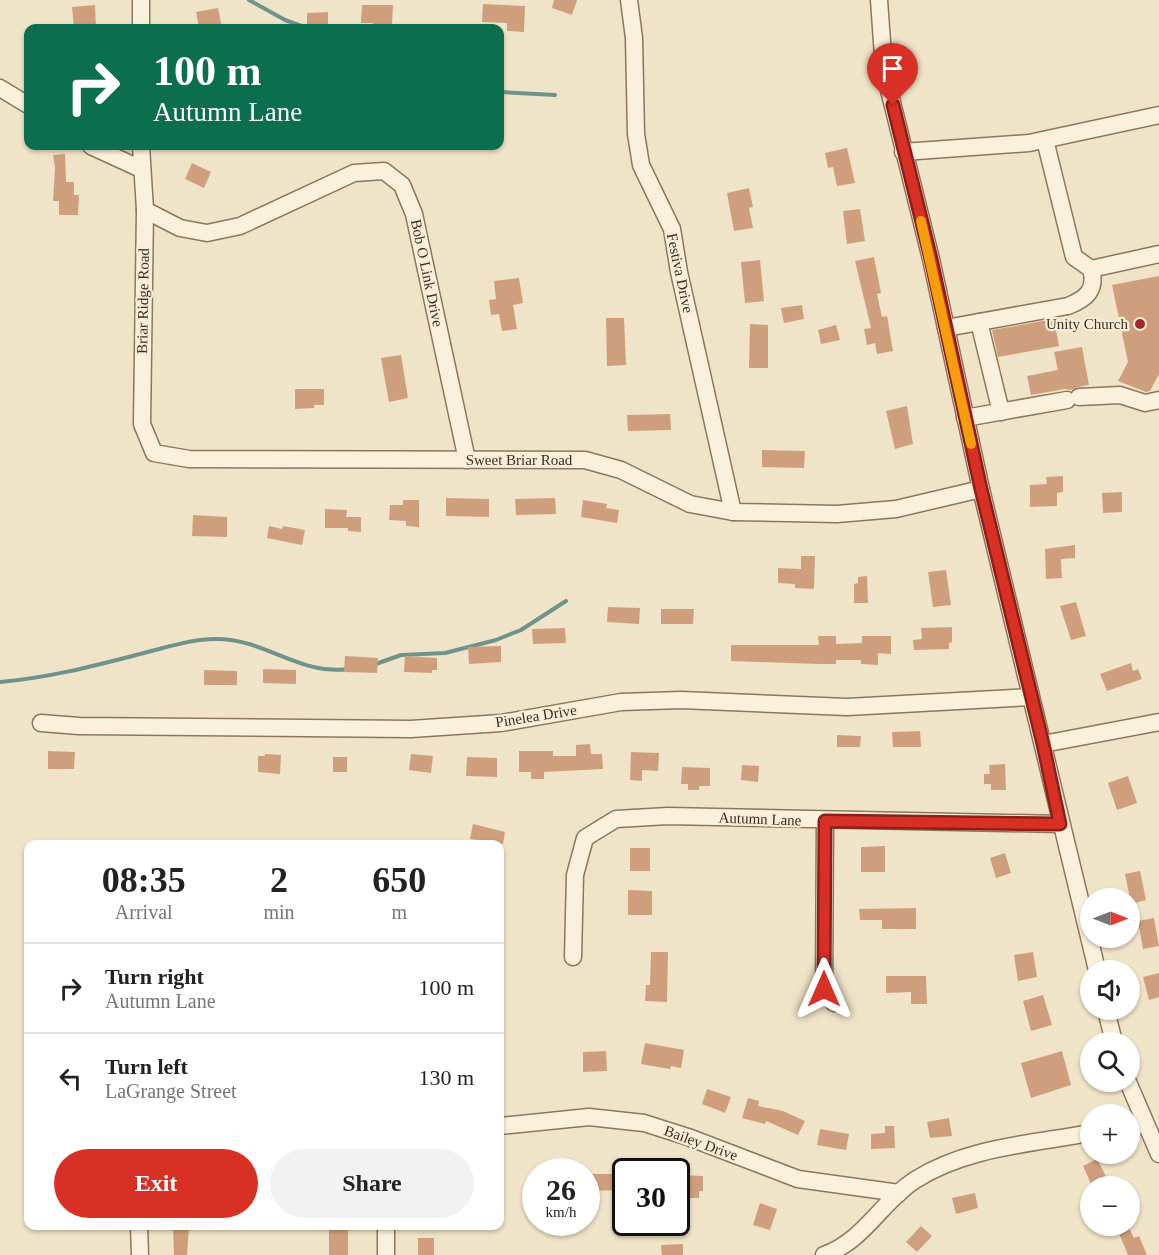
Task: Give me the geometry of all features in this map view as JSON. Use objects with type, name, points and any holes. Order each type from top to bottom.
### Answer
[{"type":"street","points":[[141,0],[141,24]]},
{"type":"street","name":"Festiva Drive","points":[[629,0],[634,38],[636,134],[641,165],[672,229],[679,272],[733,512]]},
{"type":"street","points":[[879,0],[884,70],[1060,824],[1094,960]]},
{"type":"street","points":[[0,88],[24,103]]},
{"type":"street","points":[[903,152],[1029,143],[1159,116]]},
{"type":"street","points":[[946,328],[1068,306],[1080,301],[1090,292],[1094,278],[1091,268],[1074,257],[1045,140]]},
{"type":"street","points":[[100,150],[141,169]]},
{"type":"street","name":"Briar Ridge Road","points":[[141,150],[145,210],[142,424],[154,453]]},
{"type":"street","name":"Bob O Link Drive","points":[[145,210],[180,228],[207,233],[240,226],[354,173],[384,171],[402,185],[414,214],[467,460]]},
{"type":"street","points":[[1091,268],[1159,254]]},
{"type":"street","points":[[979,322],[1001,412]]},
{"type":"street","points":[[965,418],[1073,398],[1109,395],[1145,403],[1159,400]]},
{"type":"street","name":"Sweet Briar Road","points":[[154,453],[189,459],[585,460],[621,470],[690,504],[733,512],[837,514],[896,509],[938,501],[981,489]]},
{"type":"street","name":"Pinelea Drive","points":[[41,723],[103,726],[411,729],[501,723],[621,702],[681,700],[847,706],[1030,697]]},
{"type":"street","points":[[1043,744],[1159,722]]},
{"type":"street","name":"Autumn Lane","points":[[573,957],[575,875],[585,837],[615,819],[668,816],[1060,824]]},
{"type":"street","points":[[825,821],[824,989],[834,1003]]},
{"type":"street","name":"Bailey Drive","points":[[504,1126],[589,1117],[644,1123],[798,1179],[899,1193]]},
{"type":"street","points":[[1140,1129],[1159,1154]]},
{"type":"street","points":[[824,1255],[853,1240],[899,1193],[914,1181],[952,1160],[973,1154],[1080,1135]]},
{"type":"street","points":[[139,1230],[140,1255]]},
{"type":"street","points":[[386,1230],[386,1255]]},
{"type":"building","points":[[554,0],[577,0],[572,15],[552,8]]},
{"type":"building","points":[[483,4],[525,6],[524,32],[507,31],[507,23],[482,22]]},
{"type":"building","points":[[95,5],[96,24],[74,24],[72,7]]},
{"type":"building","points":[[362,5],[393,5],[392,24],[361,23]]},
{"type":"building","points":[[218,8],[221,24],[198,24],[196,12]]},
{"type":"building","points":[[328,12],[328,24],[307,24],[307,13]]},
{"type":"building","points":[[847,148],[855,183],[837,186],[833,167],[828,168],[825,153]]},
{"type":"building","points":[[65,154],[66,182],[74,182],[74,195],[79,195],[78,215],[59,215],[59,201],[53,201],[55,167],[53,155]]},
{"type":"building","points":[[192,163],[211,172],[204,188],[185,179]]},
{"type":"building","points":[[749,188],[753,207],[749,208],[753,228],[734,231],[727,193]]},
{"type":"building","points":[[860,209],[865,241],[847,244],[843,211]]},
{"type":"building","points":[[874,257],[881,293],[877,294],[882,317],[887,316],[893,351],[877,354],[875,343],[867,345],[864,329],[871,328],[855,261]]},
{"type":"building","points":[[760,260],[764,301],[745,303],[741,262]]},
{"type":"building","name":"Unity Church","points":[[1159,276],[1159,374],[1150,391],[1146,392],[1118,381],[1128,362],[1112,285]]},
{"type":"building","points":[[519,278],[523,303],[513,305],[517,329],[502,331],[499,314],[491,315],[489,300],[496,299],[494,281]]},
{"type":"building","points":[[802,305],[804,319],[784,323],[781,308]]},
{"type":"building","points":[[606,318],[624,318],[626,365],[607,366]]},
{"type":"building","points":[[1054,319],[1059,346],[998,357],[992,330]]},
{"type":"building","points":[[750,324],[768,325],[768,368],[749,368]]},
{"type":"building","points":[[836,325],[840,340],[821,344],[818,330]]},
{"type":"building","points":[[1082,347],[1089,385],[1071,390],[1031,395],[1027,376],[1058,370],[1054,352]]},
{"type":"building","points":[[401,355],[408,398],[389,402],[381,358]]},
{"type":"building","points":[[295,389],[324,389],[324,405],[295,409]]},
{"type":"building","points":[[907,406],[913,444],[895,449],[886,411]]},
{"type":"building","points":[[670,414],[671,430],[628,431],[627,415]]},
{"type":"building","points":[[762,450],[805,451],[804,468],[762,467]]},
{"type":"building","points":[[1063,476],[1063,492],[1057,493],[1057,506],[1030,507],[1030,485],[1047,484],[1046,477]]},
{"type":"building","points":[[1122,492],[1122,512],[1103,513],[1102,493]]},
{"type":"building","points":[[446,498],[489,499],[489,517],[446,516]]},
{"type":"building","points":[[555,498],[556,514],[516,515],[515,499]]},
{"type":"building","points":[[403,500],[419,500],[419,527],[406,526],[406,521],[389,520],[390,505],[403,505]]},
{"type":"building","points":[[583,500],[607,504],[606,508],[619,510],[617,523],[581,517]]},
{"type":"building","points":[[325,509],[347,510],[346,517],[361,517],[361,532],[348,531],[348,528],[325,528]]},
{"type":"building","points":[[193,515],[227,517],[227,537],[192,536]]},
{"type":"building","points":[[269,526],[305,530],[302,545],[267,538]]},
{"type":"building","points":[[1075,545],[1075,558],[1061,559],[1062,578],[1046,579],[1045,549]]},
{"type":"building","points":[[801,556],[815,556],[814,589],[795,588],[795,584],[778,583],[778,568],[801,569]]},
{"type":"building","points":[[946,570],[951,605],[933,607],[928,572]]},
{"type":"building","points":[[867,576],[868,603],[854,603],[854,584],[858,583],[858,577]]},
{"type":"building","points":[[1076,602],[1086,636],[1071,640],[1060,606]]},
{"type":"building","points":[[608,607],[640,608],[639,624],[607,622]]},
{"type":"building","points":[[661,609],[694,609],[693,624],[661,624]]},
{"type":"building","points":[[952,627],[952,642],[949,643],[949,649],[914,650],[913,640],[922,639],[921,628]]},
{"type":"building","points":[[565,628],[566,643],[533,644],[532,629]]},
{"type":"building","points":[[818,636],[836,636],[836,644],[862,643],[862,636],[891,636],[891,654],[878,653],[878,665],[861,664],[861,660],[836,660],[836,664],[731,661],[731,645],[819,645]]},
{"type":"building","points":[[501,646],[501,662],[469,664],[468,647]]},
{"type":"building","points":[[345,656],[378,658],[377,673],[344,672]]},
{"type":"building","points":[[405,656],[437,658],[437,670],[432,670],[432,673],[404,672]]},
{"type":"building","points":[[1131,663],[1133,671],[1138,669],[1142,679],[1107,691],[1100,674]]},
{"type":"building","points":[[263,669],[296,670],[296,684],[263,683]]},
{"type":"building","points":[[204,670],[237,671],[237,685],[204,685]]},
{"type":"building","points":[[920,731],[921,747],[893,747],[892,732]]},
{"type":"building","points":[[837,735],[861,736],[860,747],[837,747]]},
{"type":"building","points":[[590,744],[591,754],[602,754],[603,769],[544,772],[544,779],[531,779],[531,772],[519,772],[519,751],[553,751],[553,756],[576,756],[576,745]]},
{"type":"building","points":[[48,751],[75,752],[74,769],[48,769]]},
{"type":"building","points":[[631,752],[659,753],[658,771],[642,770],[642,781],[630,780]]},
{"type":"building","points":[[265,754],[281,755],[280,774],[258,772],[258,756],[265,756]]},
{"type":"building","points":[[411,754],[433,756],[431,773],[409,770]]},
{"type":"building","points":[[333,757],[347,757],[347,772],[333,772]]},
{"type":"building","points":[[467,757],[497,758],[497,777],[466,776]]},
{"type":"building","points":[[1005,764],[1006,790],[991,790],[991,784],[984,784],[984,774],[990,774],[989,765]]},
{"type":"building","points":[[742,765],[759,766],[758,782],[741,780]]},
{"type":"building","points":[[682,767],[710,768],[710,786],[699,786],[699,790],[688,790],[688,784],[681,784]]},
{"type":"building","points":[[1128,776],[1137,803],[1117,810],[1108,783]]},
{"type":"building","points":[[473,824],[505,832],[504,840],[470,839]]},
{"type":"building","points":[[885,846],[885,872],[861,872],[861,847]]},
{"type":"building","points":[[630,848],[650,848],[650,871],[630,871]]},
{"type":"building","points":[[1005,853],[1011,873],[996,878],[990,858]]},
{"type":"building","points":[[1140,871],[1146,900],[1140,902],[1140,888],[1128,888],[1125,874]]},
{"type":"building","points":[[628,890],[652,891],[652,915],[628,915]]},
{"type":"building","points":[[916,908],[916,929],[882,929],[882,920],[860,920],[859,909]]},
{"type":"building","points":[[1154,918],[1159,946],[1143,949],[1140,921]]},
{"type":"building","points":[[651,952],[668,952],[667,1002],[645,1001],[646,985],[650,985]]},
{"type":"building","points":[[1033,952],[1037,977],[1018,981],[1014,955]]},
{"type":"building","points":[[1159,973],[1159,997],[1149,1000],[1143,977]]},
{"type":"building","points":[[886,976],[926,976],[927,1004],[911,1004],[911,992],[886,993]]},
{"type":"building","points":[[1043,995],[1052,1025],[1031,1031],[1023,1001]]},
{"type":"building","points":[[645,1043],[684,1050],[681,1068],[671,1066],[670,1069],[641,1064]]},
{"type":"building","points":[[606,1051],[607,1071],[583,1072],[583,1052]]},
{"type":"building","points":[[1062,1051],[1071,1085],[1031,1098],[1021,1063]]},
{"type":"building","points":[[707,1089],[731,1097],[725,1113],[702,1104]]},
{"type":"building","points":[[748,1098],[759,1101],[758,1106],[783,1111],[805,1121],[798,1135],[766,1121],[765,1124],[742,1118]]},
{"type":"building","points":[[949,1118],[952,1136],[930,1138],[927,1122]]},
{"type":"building","points":[[885,1126],[894,1126],[895,1148],[871,1149],[871,1134],[885,1133]]},
{"type":"building","points":[[820,1129],[849,1134],[846,1150],[817,1145]]},
{"type":"building","points":[[1100,1164],[1106,1176],[1088,1176],[1083,1166]]},
{"type":"building","points":[[600,1174],[612,1174],[612,1190],[600,1191]]},
{"type":"building","points":[[690,1175],[703,1176],[703,1191],[699,1191],[699,1198],[690,1198]]},
{"type":"building","points":[[975,1193],[978,1208],[956,1214],[952,1198]]},
{"type":"building","points":[[760,1203],[777,1209],[770,1230],[753,1225]]},
{"type":"building","points":[[921,1226],[932,1236],[917,1252],[906,1242]]},
{"type":"building","points":[[173,1230],[189,1230],[187,1255],[174,1255]]},
{"type":"building","points":[[329,1230],[348,1230],[348,1255],[329,1255]]},
{"type":"building","points":[[1120,1236],[1133,1236],[1134,1238],[1139,1236],[1147,1255],[1128,1255]]},
{"type":"building","points":[[418,1238],[434,1238],[434,1255],[418,1255]]},
{"type":"building","points":[[683,1244],[683,1255],[662,1255],[661,1245]]},
{"type":"waterway","points":[[249,0],[296,24]]},
{"type":"waterway","points":[[504,92],[555,95]]},
{"type":"waterway","points":[[373,665],[401,655],[445,653],[496,640],[521,630],[566,601]]},
{"type":"waterway","points":[[0,682],[55,674],[198,640],[216,639],[250,644],[314,667],[331,670],[348,669]]},
{"type":"slow traffic","points":[[921,221],[971,444]]},
{"type":"place","name":"Unity Church","points":[[1140,324]]},
{"type":"route","points":[[824,989],[825,821],[1060,824],[1043,744],[981,489],[931,259],[893,105]]}]
